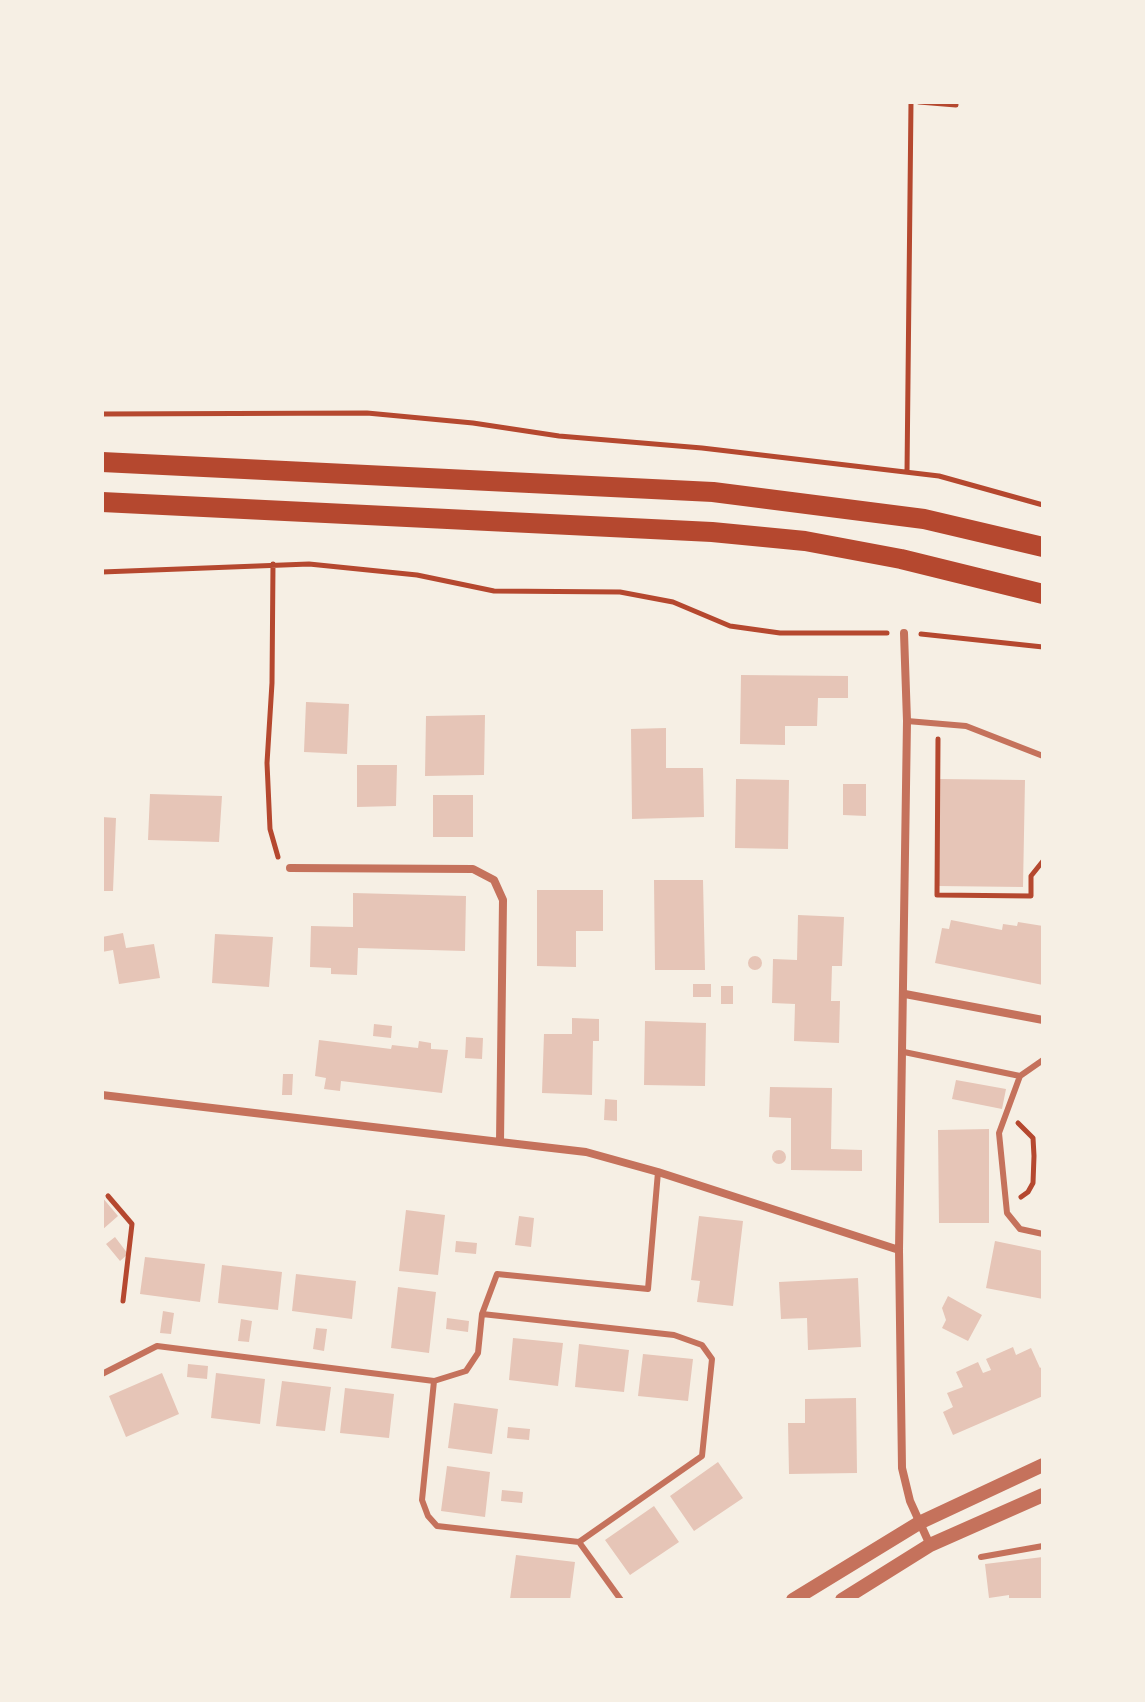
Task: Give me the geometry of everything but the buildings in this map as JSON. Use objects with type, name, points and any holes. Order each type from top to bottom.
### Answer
[{"type":"main road","points":[[102,462],[713,492],[924,519],[1043,547]]},
{"type":"main road","points":[[102,502],[712,532],[805,541],[901,559],[1043,594]]},
{"type":"street","points":[[904,633],[907,721],[905,994],[899,1250],[902,1468],[919,1523],[930,1545]]},
{"type":"street","points":[[290,868],[473,869],[494,880],[503,900],[500,1142]]},
{"type":"street","points":[[905,994],[1043,1020]]},
{"type":"street","points":[[102,1095],[586,1152],[658,1172],[899,1250]]},
{"type":"street","points":[[793,1600],[919,1523],[1043,1465]]},
{"type":"street","points":[[842,1600],[930,1545],[1043,1495]]},
{"type":"lane","points":[[907,721],[966,726],[1043,756]]},
{"type":"lane","points":[[904,1052],[1020,1076]]},
{"type":"lane","points":[[1043,1060],[1020,1076],[999,1133],[1011,1222],[1020,1229],[1043,1234]]},
{"type":"lane","points":[[102,1374],[157,1346],[434,1381],[466,1371],[478,1353],[482,1314],[497,1274],[648,1289],[658,1172]]},
{"type":"lane","points":[[434,1381],[422,1500],[428,1516],[437,1526],[579,1542],[702,1456],[712,1359],[702,1345],[674,1335],[482,1314]]},
{"type":"lane","points":[[579,1542],[621,1600]]},
{"type":"lane","points":[[981,1557],[1043,1546]]},
{"type":"path","points":[[907,472],[911,102]]},
{"type":"path","points":[[919,102],[956,105]]},
{"type":"path","points":[[102,414],[367,413],[939,476],[1043,505]]},
{"type":"path","points":[[273,564],[272,683],[267,763],[270,829],[276,855],[290,868]]},
{"type":"path","points":[[102,572],[273,564],[417,575],[494,591],[620,592],[673,602],[730,626],[780,633],[944,634],[1043,647]]},
{"type":"path","points":[[939,722],[937,895],[1031,896],[1031,876],[1043,861]]},
{"type":"path","points":[[1007,1116],[1028,1131],[1034,1156],[1028,1192],[1007,1206]]},
{"type":"path","points":[[108,1196],[132,1224],[123,1301]]}]
